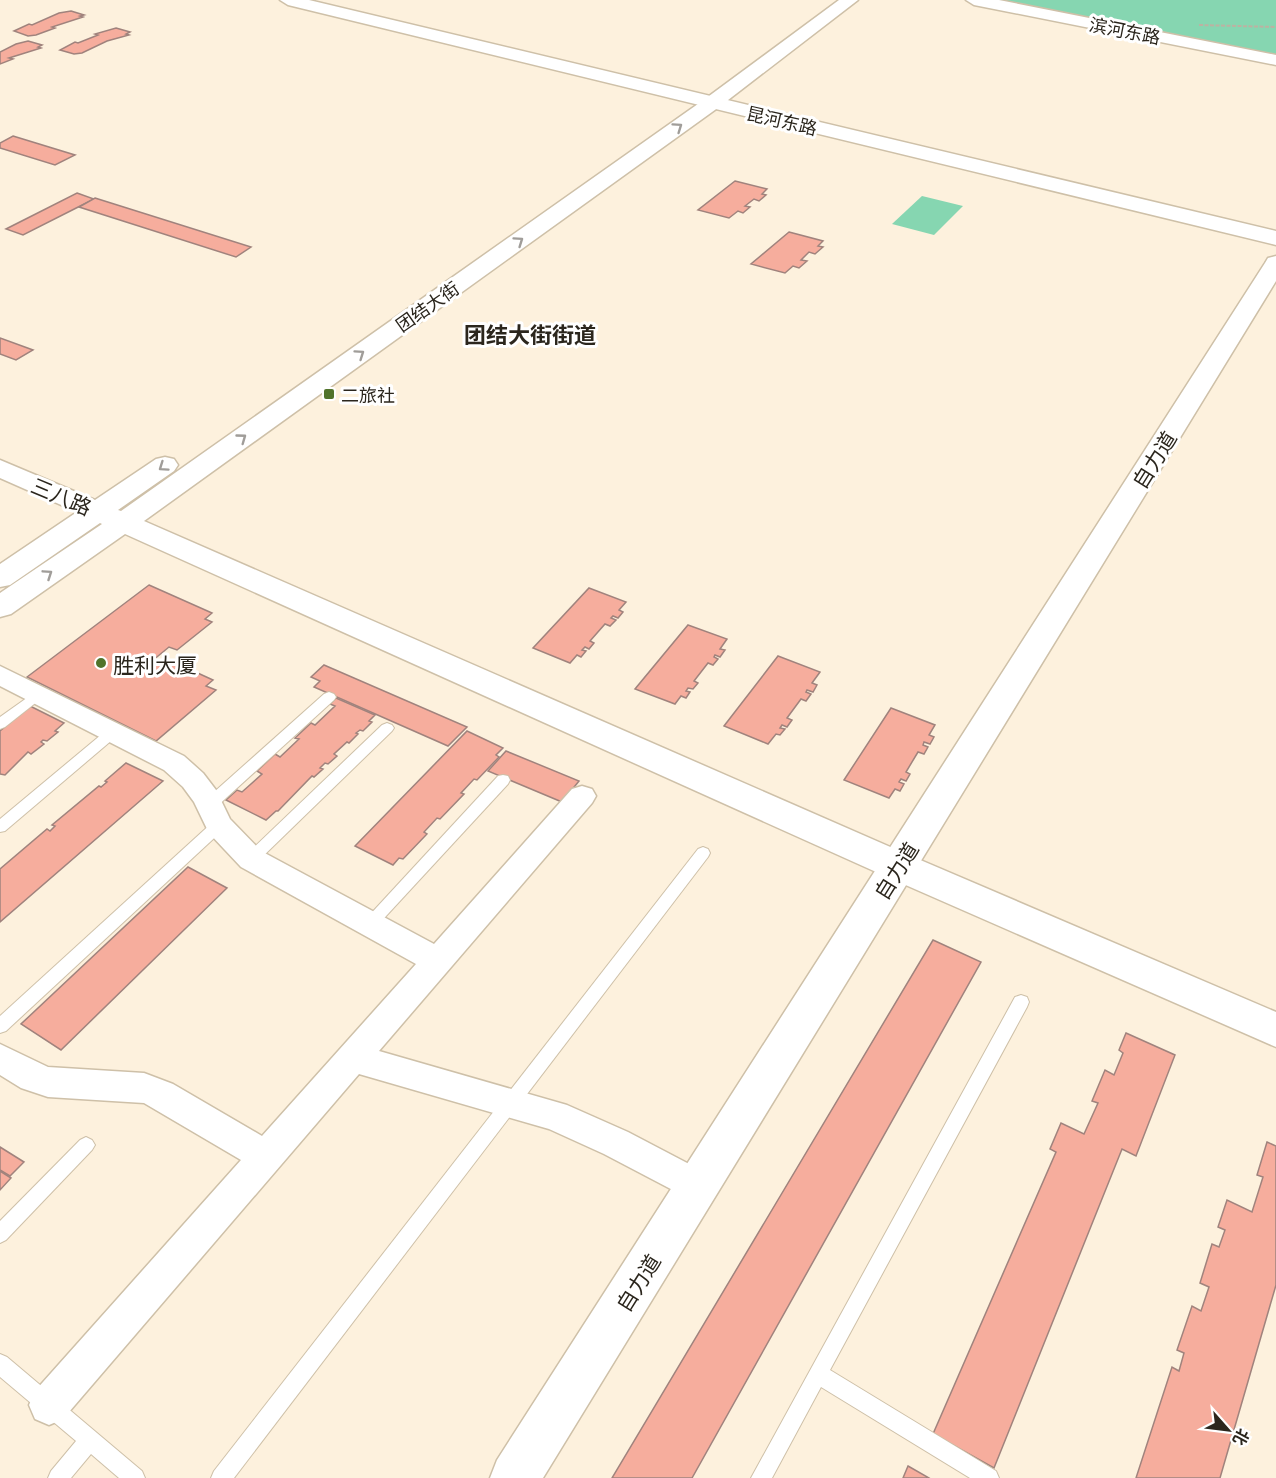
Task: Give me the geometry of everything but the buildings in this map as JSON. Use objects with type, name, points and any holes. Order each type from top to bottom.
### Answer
[{"type":"main road","name":"昆河东路","points":[[288,0],[1276,238]]},
{"type":"main road","name":"团结大街","points":[[0,578],[112,516],[703,101],[831,0]]},
{"type":"main road","name":"团结大街","points":[[270,393],[850,0]]},
{"type":"main road","name":"滨河东路","points":[[974,0],[1276,60]]},
{"type":"main road","name":"自力道","points":[[514,1478],[1276,263]]},
{"type":"main road","name":"团结大街","points":[[0,607],[112,516],[181,454]]},
{"type":"main road","name":"三八路","points":[[0,468],[898,866],[1276,1030]]},
{"type":"street","points":[[0,675],[174,763],[185,771],[200,788],[214,815],[251,859],[438,961]]},
{"type":"street","points":[[49,1405],[582,796]]},
{"type":"street","points":[[0,1058],[27,1075],[48,1082],[144,1088],[161,1094],[267,1157]]},
{"type":"street","points":[[353,1058],[555,1116],[698,1186]]},
{"type":"lane","points":[[0,723],[38,694]]},
{"type":"lane","points":[[0,1026],[214,815],[329,697]]},
{"type":"lane","points":[[251,859],[387,728]]},
{"type":"lane","points":[[0,827],[114,732]]},
{"type":"lane","points":[[370,924],[503,780]]},
{"type":"lane","points":[[221,1478],[703,853]]},
{"type":"lane","points":[[761,1478],[1021,1002]]},
{"type":"lane","points":[[0,1234],[86,1145]]},
{"type":"lane","points":[[0,1364],[135,1478]]},
{"type":"lane","points":[[818,1374],[989,1478]]},
{"type":"lane","points":[[58,1478],[90,1440]]},
{"type":"path","points":[[1199,26],[1276,27]]},
{"type":"green space","points":[[996,0],[1276,0],[1276,55]]},
{"type":"green space","points":[[922,196],[963,206],[934,235],[892,224]]},
{"type":"place","name":"二旅社","points":[[329,394]]},
{"type":"place","name":"胜利大厦","points":[[101,663]]},
{"type":"district","name":"团结大街街道","points":[[530,333]]}]
